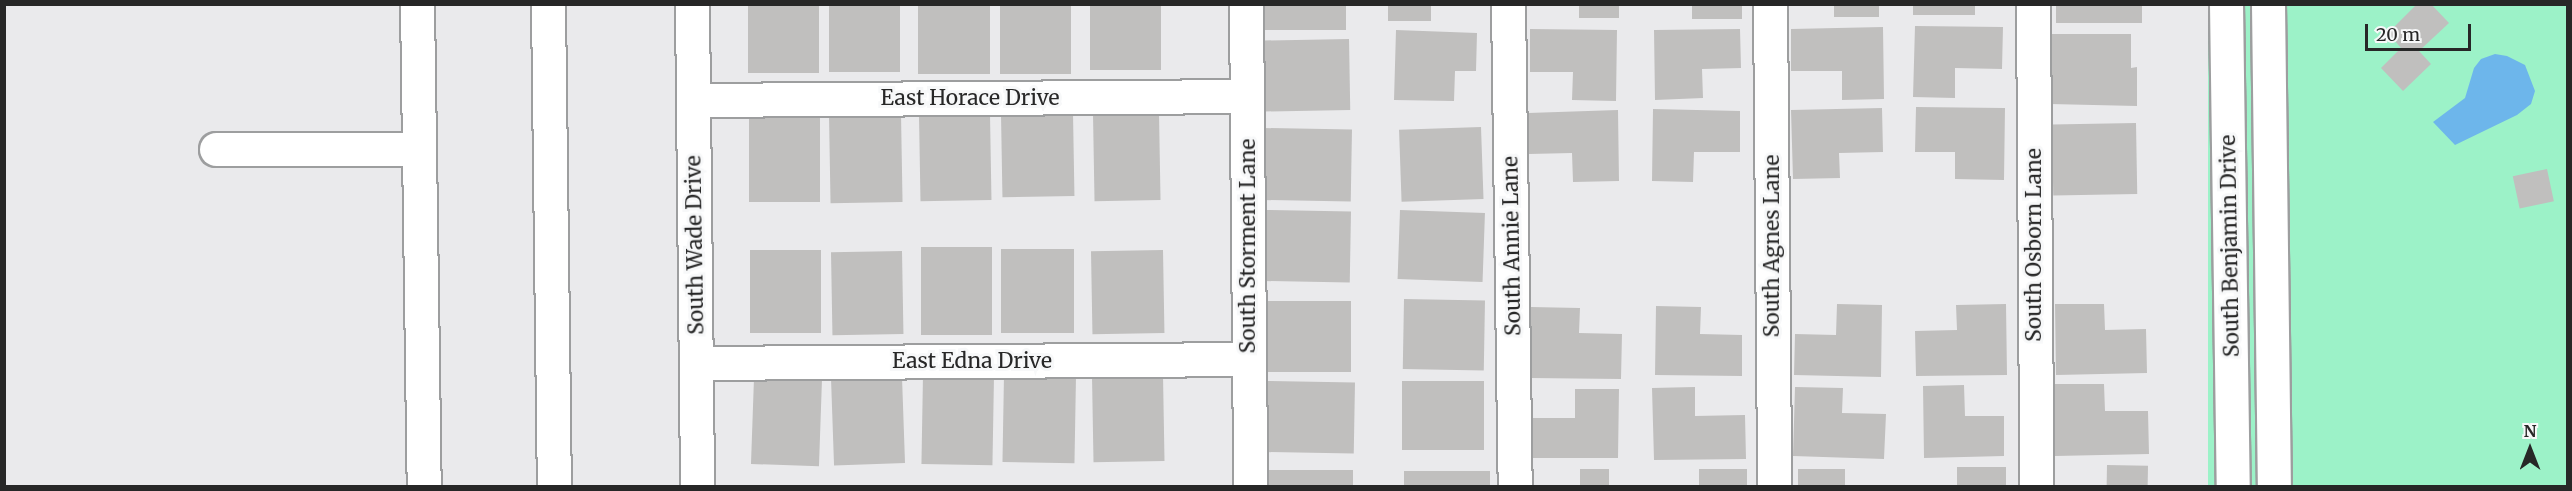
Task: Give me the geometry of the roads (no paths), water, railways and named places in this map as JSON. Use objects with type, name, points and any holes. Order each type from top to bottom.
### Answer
[{"type":"street","points":[[417,4],[424,486]]},
{"type":"street","points":[[548,4],[554,486]]},
{"type":"street","name":"South Wade Drive","points":[[692,4],[697,486]]},
{"type":"street","name":"South Storment Lane","points":[[1246,4],[1250,486]]},
{"type":"street","name":"South Annie Lane","points":[[1508,4],[1515,486]]},
{"type":"street","name":"South Agnes Lane","points":[[1770,4],[1774,486]]},
{"type":"street","name":"South Osborn Lane","points":[[2033,4],[2036,486]]},
{"type":"street","name":"South Benjamin Drive","points":[[2226,4],[2233,486]]},
{"type":"street","name":"South Benjamin Drive","points":[[2268,4],[2274,486]]},
{"type":"street","name":"East Horace Drive","points":[[694,100],[1247,96]]},
{"type":"street","points":[[216,149],[419,149]]},
{"type":"street","name":"East Edna Drive","points":[[696,363],[1249,359]]},
{"type":"water","points":[[2495,54],[2507,56],[2525,65],[2535,91],[2531,104],[2517,115],[2455,145],[2433,122],[2465,98],[2474,68],[2481,59]]}]
